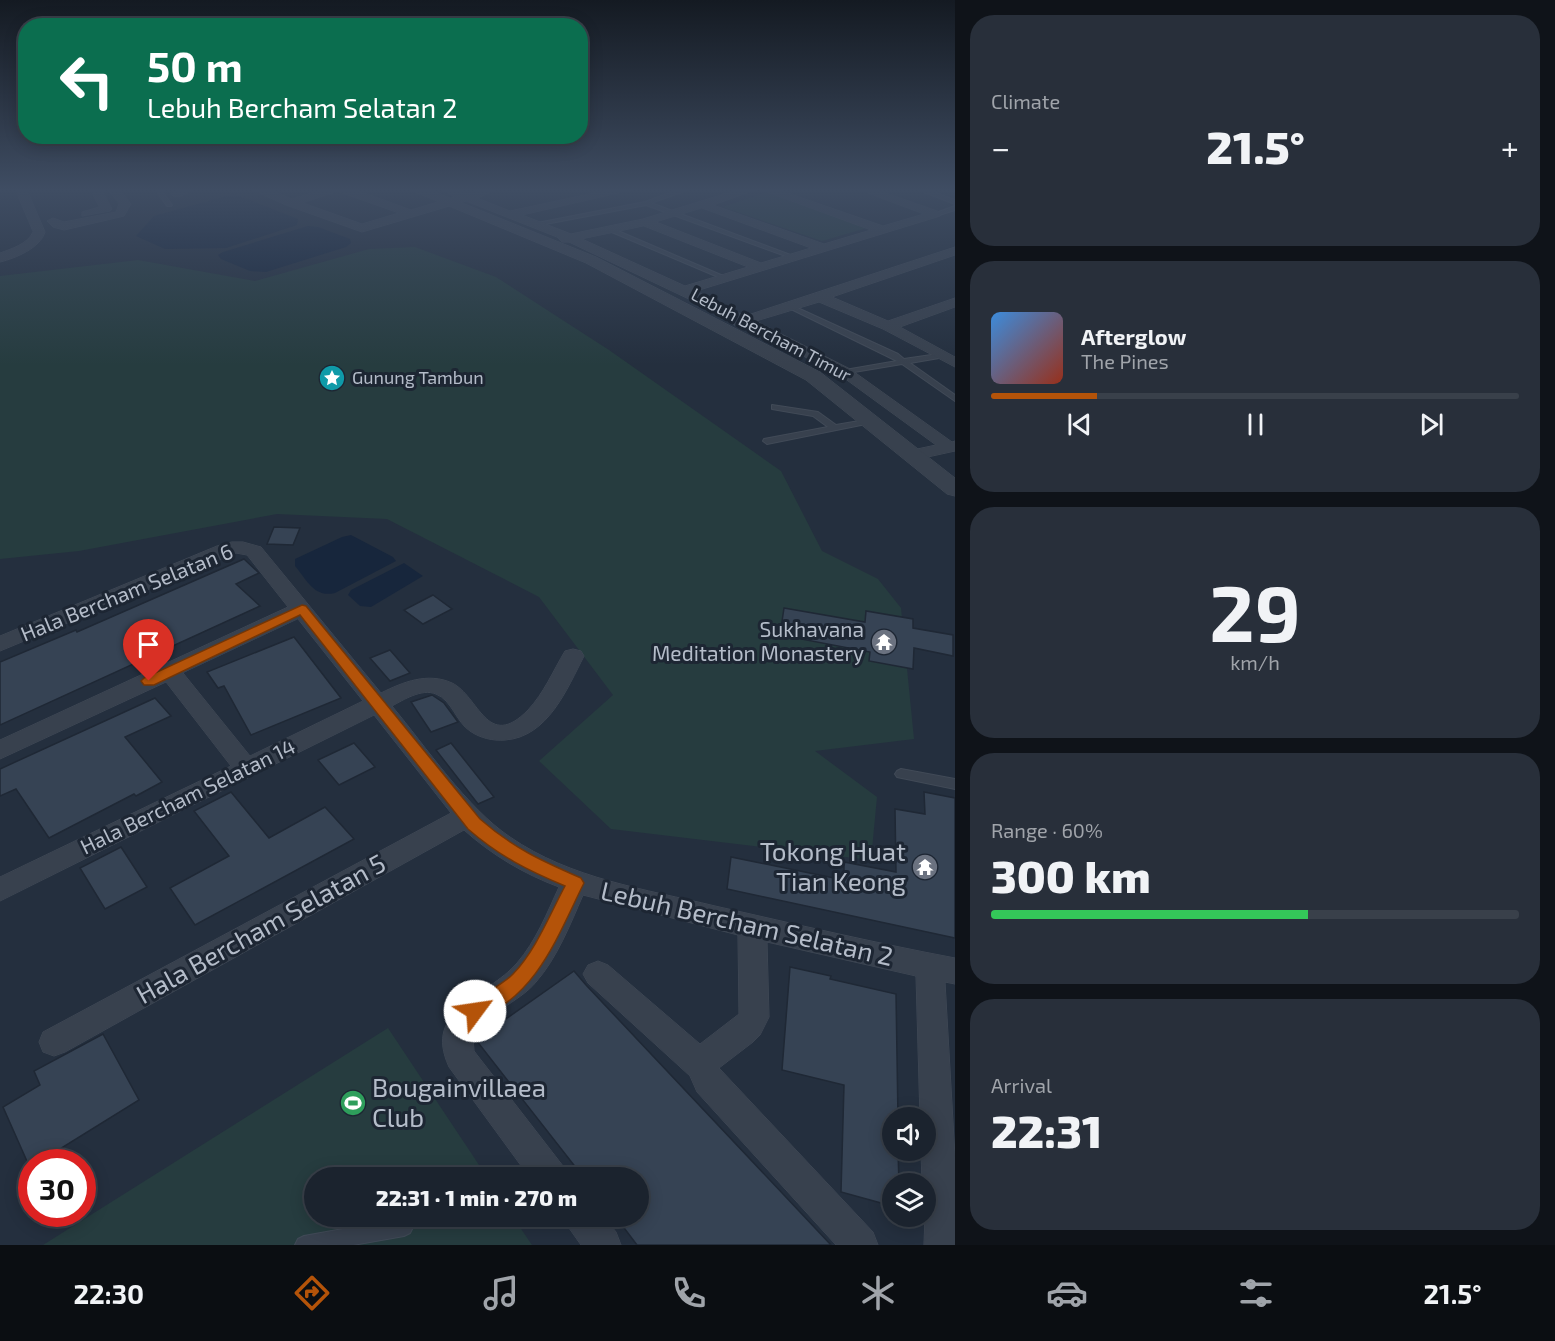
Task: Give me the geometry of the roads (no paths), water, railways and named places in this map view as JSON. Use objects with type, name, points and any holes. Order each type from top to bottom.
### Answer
[{"type":"street","points":[[0,258],[22,248]]},
{"type":"street","points":[[561,248],[591,260],[813,376],[914,454],[955,489]]},
{"type":"street","name":"Lebuh Bercham Timur","points":[[591,248],[684,290],[845,372],[952,447]]},
{"type":"street","points":[[712,248],[761,267]]},
{"type":"street","points":[[684,290],[824,248]]},
{"type":"street","points":[[721,328],[955,251]]},
{"type":"street","points":[[820,297],[888,326],[955,363]]},
{"type":"street","points":[[888,326],[955,302]]},
{"type":"street","points":[[914,454],[952,447]]},
{"type":"street","name":"Hala Bercham Selatan 6","points":[[0,644],[224,550],[241,547],[254,551]]},
{"type":"street","name":"Lebuh Bercham Selatan 2","points":[[254,551],[468,816],[493,841],[520,859],[575,883],[752,927],[943,969]]},
{"type":"street","points":[[0,750],[302,609]]},
{"type":"street","name":"Hala Bercham Selatan 14","points":[[0,890],[377,704],[425,684],[448,690],[475,723],[489,731],[508,733],[524,728],[547,703],[573,656]]},
{"type":"street","points":[[170,672],[246,768]]},
{"type":"street","name":"Hala Bercham Selatan 5","points":[[54,1042],[468,816]]},
{"type":"street","points":[[543,1167],[460,1057],[458,1034],[462,1025],[475,1011],[498,998],[518,982],[534,964],[575,883]]},
{"type":"street","points":[[703,1066],[710,1054],[749,1027],[754,1017],[752,927]]},
{"type":"street","points":[[942,1245],[943,969]]},
{"type":"street","points":[[598,974],[703,1066],[708,1081],[860,1245]]},
{"type":"street","points":[[589,1227],[603,1245]]},
{"type":"lane","points":[[654,248],[725,278]]},
{"type":"lane","points":[[769,248],[793,257]]},
{"type":"lane","points":[[789,306],[904,362],[955,399]]},
{"type":"lane","points":[[845,372],[942,355]]},
{"type":"lane","points":[[775,407],[815,414],[835,428]]},
{"type":"lane","points":[[768,441],[872,421]]},
{"type":"lane","points":[[901,774],[955,784]]},
{"type":"lane","points":[[304,1245],[404,1227]]},
{"type":"water","points":[[163,248],[220,248],[165,249]]},
{"type":"water","points":[[236,248],[342,248],[266,272],[250,271],[221,259],[218,255]]},
{"type":"water","points":[[351,535],[393,557],[396,561],[335,593],[328,594],[316,590],[295,566],[295,559]]},
{"type":"water","points":[[404,563],[423,576],[371,607],[360,606],[348,595],[351,590]]},
{"type":"place","name":"Gunung Tambun","points":[[332,378]]},
{"type":"place","name":"Sukhavana Meditation Monastery","points":[[884,642]]},
{"type":"place","name":"Tokong Huat Tian Keong","points":[[925,867]]},
{"type":"place","name":"Bougainvillaea Club","points":[[353,1103]]}]
